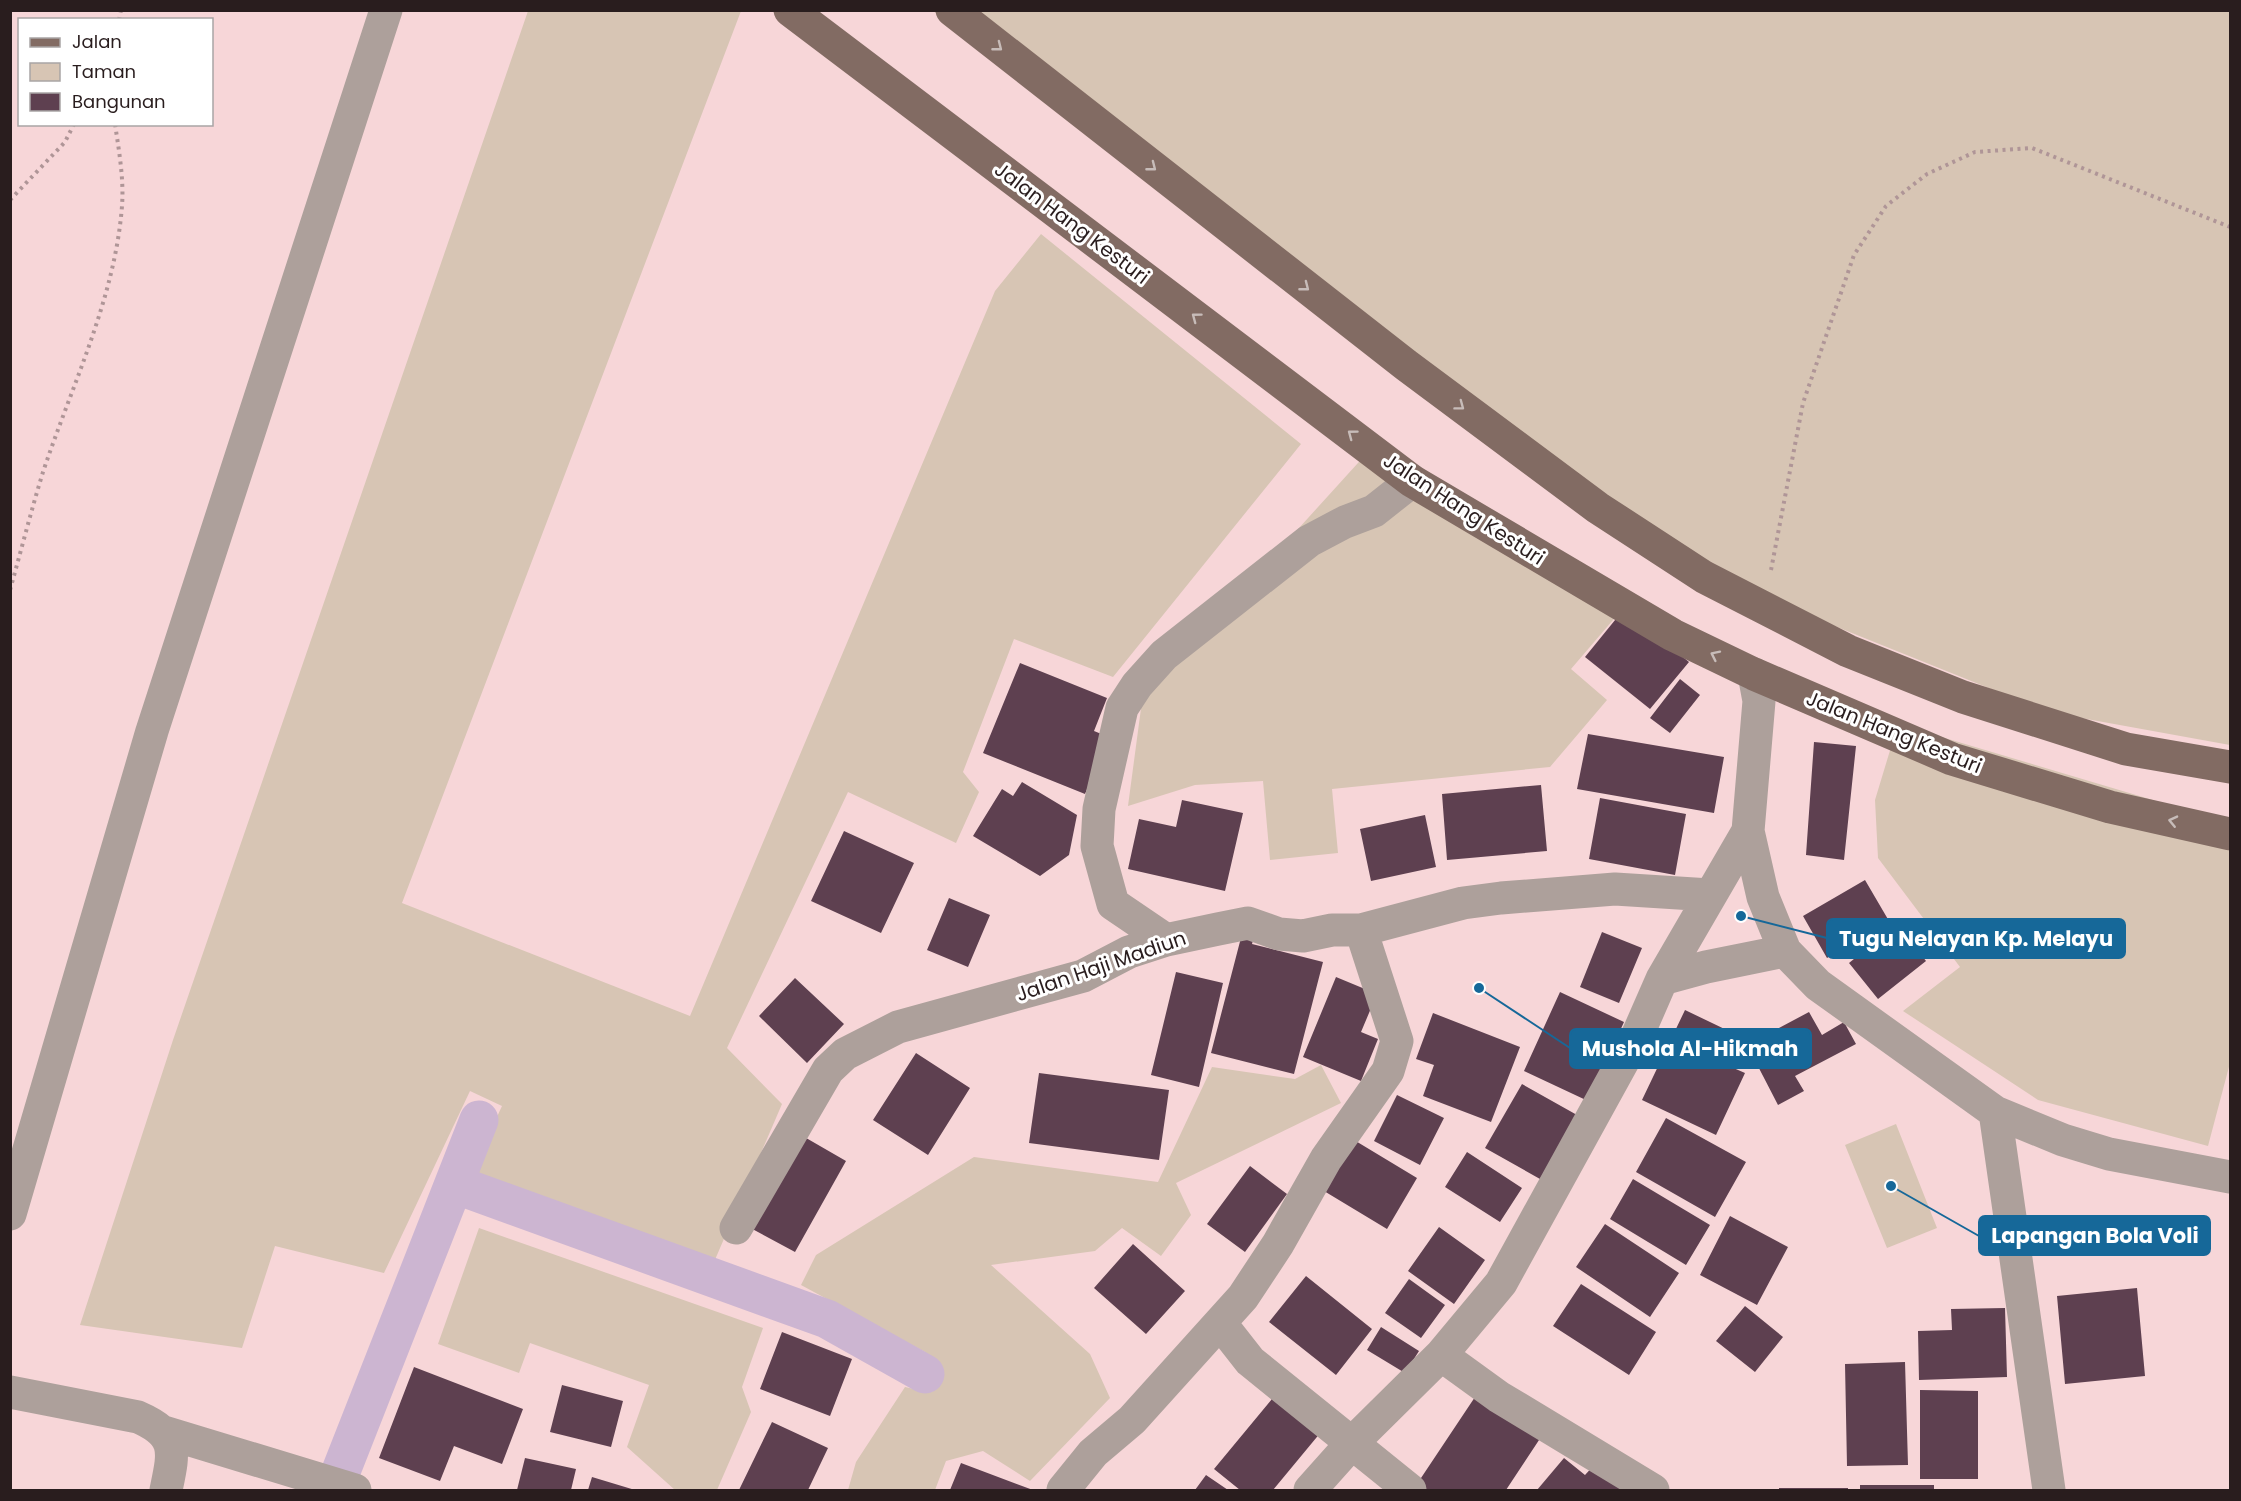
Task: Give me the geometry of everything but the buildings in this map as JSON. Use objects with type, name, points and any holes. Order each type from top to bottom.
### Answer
[{"type":"main road","name":"Jalan Hang Kesturi","points":[[790,10],[1412,481],[1673,635],[1754,674],[1952,759],[2110,807],[2230,834]]},
{"type":"main road","points":[[952,10],[1406,365],[1580,494],[1704,577],[1848,651],[1963,697],[2126,749],[2230,767]]},
{"type":"street","points":[[10,1214],[152,731],[386,10]]},
{"type":"street","points":[[1166,940],[1113,904],[1096,846],[1099,809],[1122,708],[1137,685],[1164,656],[1310,541],[1345,522],[1374,511],[1412,481]]},
{"type":"street","points":[[1754,674],[1759,701],[1748,831],[1764,897],[1785,951],[1818,985],[1995,1112],[2063,1140],[2109,1154],[2230,1177]]},
{"type":"street","points":[[1310,1491],[1352,1443],[1441,1355],[1502,1283],[1638,1034],[1662,979],[1748,831]]},
{"type":"street","name":"Jalan Haji Madiun","points":[[736,1228],[828,1070],[845,1054],[898,1027],[1083,976],[1129,952],[1166,940],[1248,923],[1279,934],[1303,936],[1332,930],[1361,930],[1463,903],[1511,897],[1615,889],[1710,895]]},
{"type":"street","points":[[1063,1491],[1093,1453],[1132,1420],[1244,1297],[1278,1244],[1326,1159],[1388,1071],[1396,1041],[1361,930]]},
{"type":"street","points":[[1662,979],[1706,967],[1785,951]]},
{"type":"street","points":[[1995,1112],[2049,1491]]},
{"type":"street","points":[[1221,1324],[1250,1361],[1410,1491]]},
{"type":"street","points":[[1441,1355],[1499,1397],[1653,1491]]},
{"type":"street","points":[[10,1392],[138,1417],[164,1432],[355,1491]]},
{"type":"street","points":[[164,1432],[171,1442],[173,1457],[165,1491]]},
{"type":"path","points":[[10,200],[65,142],[73,126]]},
{"type":"path","points":[[10,590],[43,473],[86,355],[111,267],[122,206],[122,172],[115,126]]},
{"type":"path","points":[[1763,608],[1803,403],[1854,255],[1886,206],[1927,174],[1975,152],[2032,148],[2230,227]]},
{"type":"green space","points":[[528,11],[741,11],[402,903],[690,1016],[995,291],[1041,234],[1301,444],[1113,677],[1014,639],[963,772],[979,792],[956,843],[848,792],[727,1048],[782,1104],[711,1269],[471,1173],[502,1106],[470,1091],[384,1273],[275,1246],[242,1348],[80,1325],[173,1040]]},
{"type":"green space","points":[[933,11],[2230,11],[2230,745],[2048,712],[1673,561]]},
{"type":"green space","points":[[1377,442],[1619,613],[1571,669],[1607,700],[1550,767],[1332,789],[1338,853],[1270,860],[1263,781],[1195,785],[1128,806],[1142,701]]},
{"type":"green space","points":[[1898,724],[2230,823],[2230,1063],[2208,1146],[2038,1100],[1903,1011],[1960,967],[1878,858],[1875,800]]},
{"type":"green space","points":[[1321,1065],[1341,1103],[1176,1183],[1191,1215],[1161,1256],[1122,1228],[1095,1251],[991,1265],[1090,1354],[1110,1398],[1030,1481],[983,1451],[946,1461],[935,1490],[848,1490],[856,1462],[905,1387],[914,1389],[934,1383],[934,1365],[925,1352],[801,1285],[816,1255],[974,1157],[1158,1182],[1212,1067],[1295,1079]]},
{"type":"green space","points":[[1896,1124],[1937,1228],[1887,1248],[1845,1145]]},
{"type":"green space","points":[[479,1228],[763,1328],[742,1387],[751,1412],[717,1490],[675,1490],[627,1447],[649,1385],[530,1343],[519,1373],[438,1344]]},
{"type":"waterway","points":[[341,1471],[479,1120]]},
{"type":"waterway","points":[[454,1184],[827,1319],[925,1374]]},
{"type":"place","name":"Tugu Nelayan Kp. Melayu","points":[[1741,916]]},
{"type":"place","name":"Mushola Al-Hikmah","points":[[1479,988]]},
{"type":"place","name":"Lapangan Bola Voli","points":[[1891,1186]]}]
